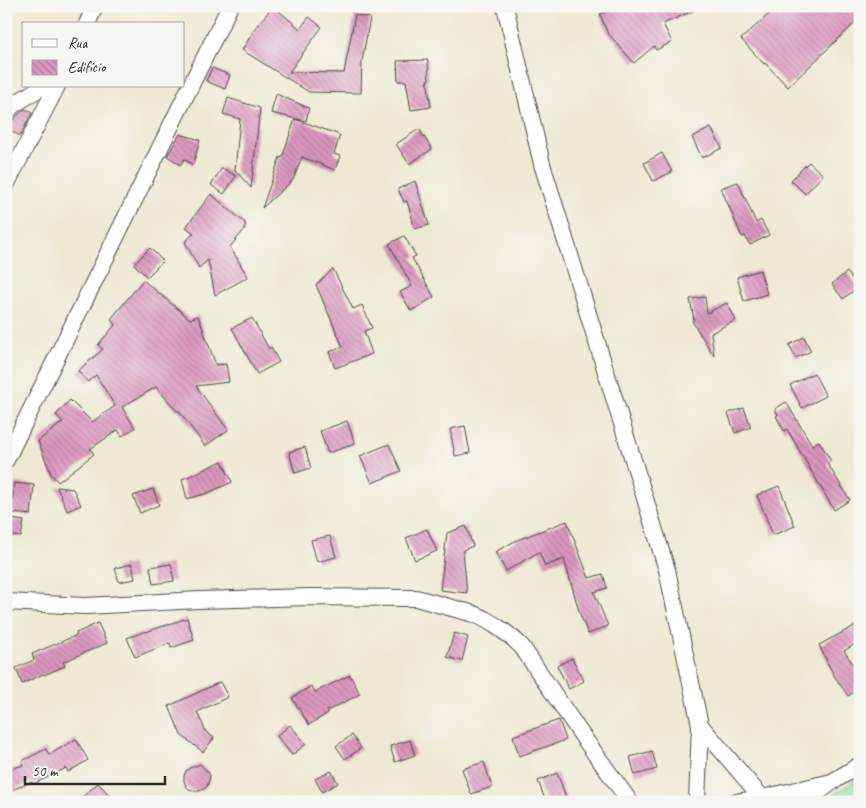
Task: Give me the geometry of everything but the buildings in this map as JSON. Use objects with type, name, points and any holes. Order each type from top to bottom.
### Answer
[{"type":"street","points":[[88,22],[95,6]]},
{"type":"street","points":[[6,460],[230,6]]},
{"type":"street","points":[[505,6],[542,164],[667,570],[700,725],[697,802]]},
{"type":"street","points":[[6,113],[12,106],[40,88]]},
{"type":"street","points":[[6,185],[57,88]]},
{"type":"street","points":[[6,602],[85,606],[310,597],[416,598],[474,614],[516,640],[522,646],[581,734],[630,802]]},
{"type":"street","points":[[700,725],[762,798]]},
{"type":"street","points":[[805,802],[832,782],[860,765]]},
{"type":"street","points":[[737,802],[832,782]]},
{"type":"green space","points":[[860,776],[860,802],[824,802]]}]
